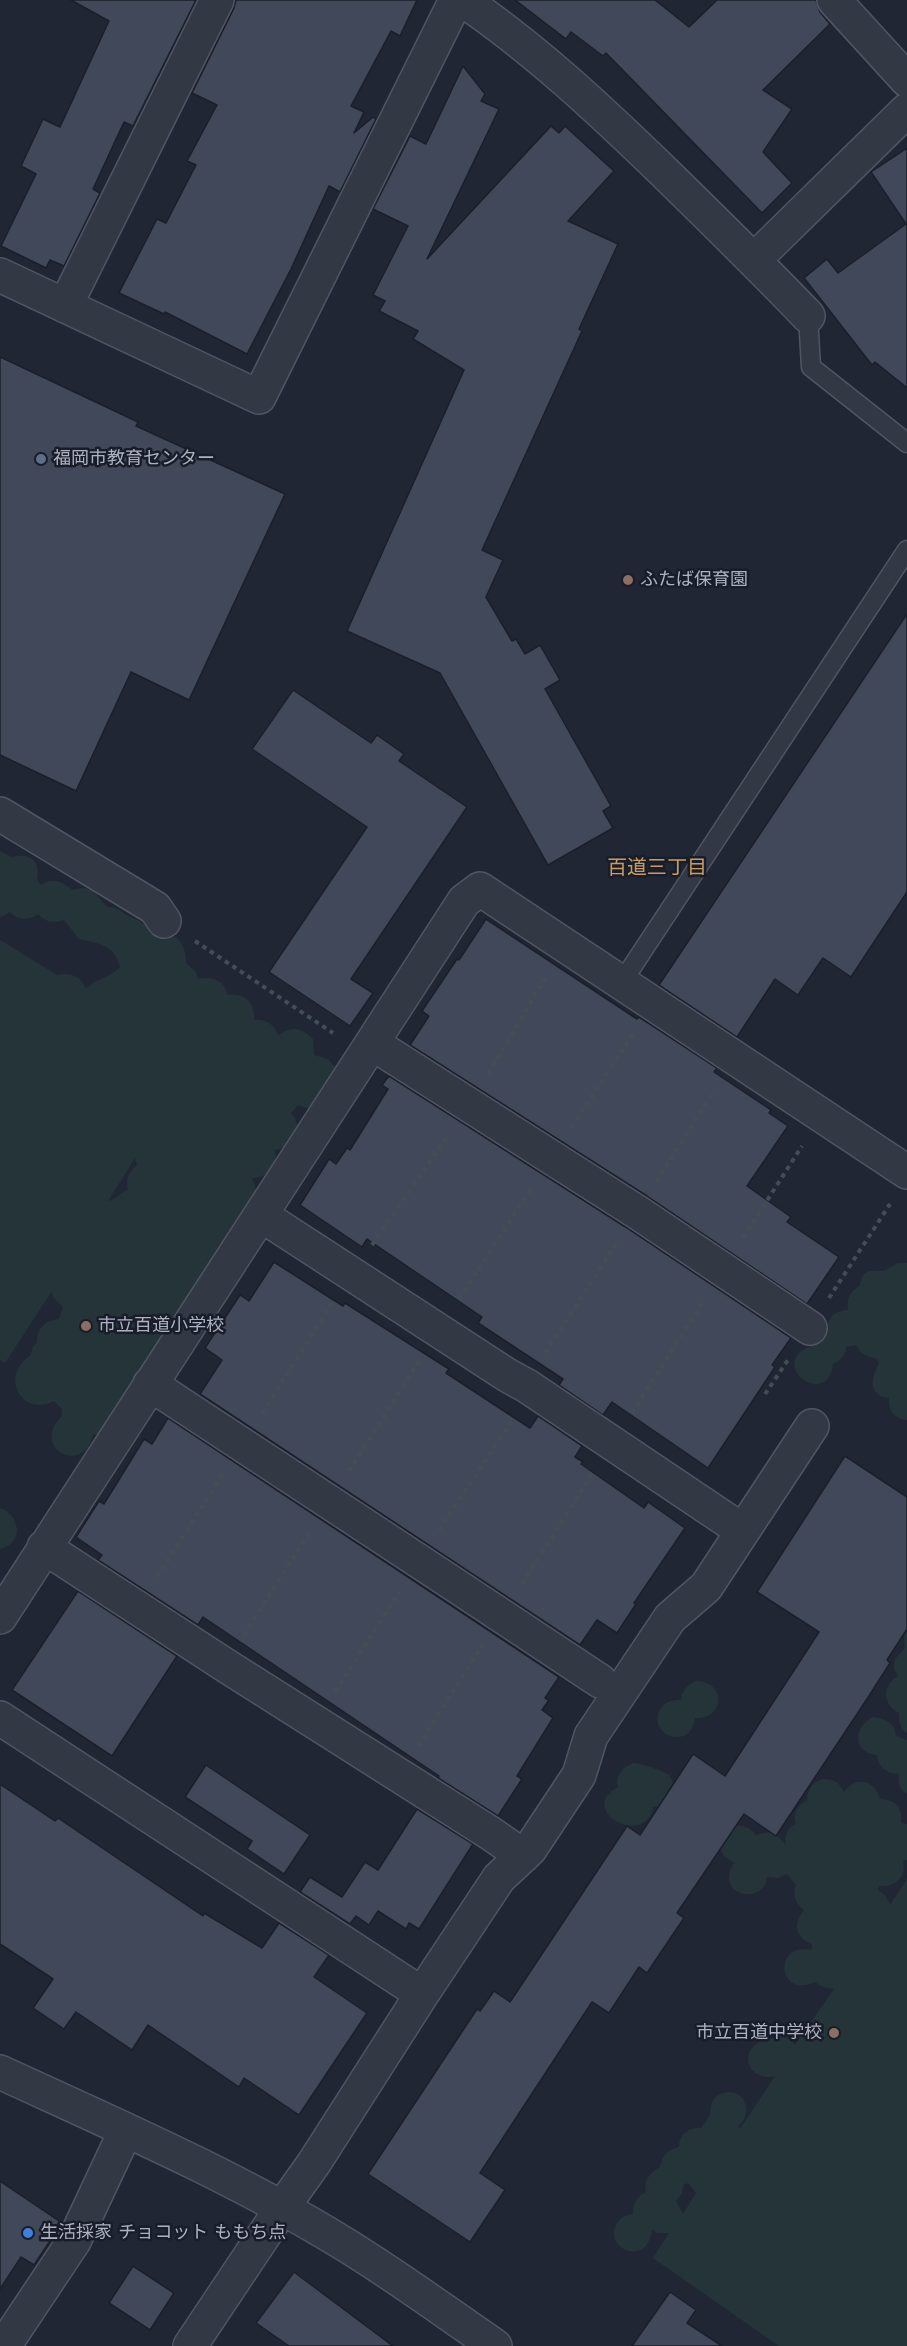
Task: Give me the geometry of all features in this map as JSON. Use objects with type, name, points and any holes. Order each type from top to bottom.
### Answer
[{"type":"street","points":[[65,306],[217,0]]},
{"type":"street","points":[[0,275],[260,398],[456,0]]},
{"type":"street","points":[[463,0],[595,105],[808,316]]},
{"type":"street","points":[[834,0],[907,80]]},
{"type":"street","points":[[754,260],[907,110]]},
{"type":"street","points":[[0,814],[155,908],[164,921]]},
{"type":"street","points":[[0,1617],[464,901],[480,890],[622,982],[901,1185]]},
{"type":"street","points":[[369,1048],[637,1212],[810,1328]]},
{"type":"street","points":[[261,1215],[527,1386],[742,1531]]},
{"type":"street","points":[[150,1384],[600,1681]]},
{"type":"street","points":[[190,2346],[314,2163],[499,1878],[530,1849],[579,1775],[591,1736],[663,1628],[670,1618],[706,1587],[812,1426]]},
{"type":"street","points":[[44,1547],[523,1856]]},
{"type":"street","points":[[0,1718],[422,1994]]},
{"type":"street","points":[[0,2072],[126,2130],[282,2208],[342,2242],[495,2346]]},
{"type":"street","points":[[4,2346],[74,2241],[126,2130]]},
{"type":"lane","points":[[808,316],[811,367],[907,443]]},
{"type":"lane","points":[[622,982],[907,550]]},
{"type":"path","points":[[164,921],[369,1048]]},
{"type":"path","points":[[810,1328],[901,1185]]},
{"type":"shaded area","name":"市立百道小学校","points":[[0,851],[12,857],[29,857],[36,863],[37,879],[41,885],[53,881],[61,882],[72,890],[89,889],[107,907],[116,908],[144,924],[150,934],[165,933],[176,938],[184,948],[186,963],[196,972],[198,979],[217,980],[224,986],[228,995],[244,997],[251,1004],[254,1020],[269,1023],[278,1036],[292,1029],[305,1032],[313,1039],[314,1055],[328,1059],[338,1070],[313,1110],[298,1105],[291,1113],[298,1129],[286,1147],[275,1150],[274,1166],[271,1170],[263,1176],[252,1178],[257,1192],[243,1211],[244,1213],[104,1437],[93,1434],[88,1447],[80,1454],[71,1456],[55,1447],[52,1438],[53,1427],[62,1416],[62,1409],[54,1401],[42,1405],[32,1404],[18,1392],[15,1383],[16,1373],[21,1364],[30,1356],[40,1329],[46,1323],[59,1319],[63,1307],[53,1297],[52,1291],[5,1363],[0,1360],[0,940],[57,975],[74,976],[86,989],[120,967],[118,960],[110,950],[105,946],[79,939],[64,920],[50,922],[38,914],[23,919],[10,912],[0,918]],"holes":[[[135,1158],[137,1165],[128,1176],[128,1190],[108,1201]]]},
{"type":"shaded area","points":[[898,1263],[907,1263],[907,1420],[895,1416],[891,1410],[889,1398],[877,1394],[873,1379],[879,1363],[876,1358],[862,1353],[856,1345],[846,1347],[844,1355],[833,1364],[829,1377],[821,1383],[812,1384],[803,1380],[794,1364],[798,1355],[809,1347],[810,1339],[824,1326],[828,1327],[828,1323],[837,1312],[848,1310],[850,1295],[860,1286],[861,1279],[866,1272],[886,1270]]},
{"type":"shaded area","points":[[0,1508],[12,1517],[17,1529],[13,1541],[0,1549]]},
{"type":"shaded area","points":[[907,1631],[907,1733],[899,1722],[899,1713],[890,1705],[886,1695],[889,1685],[898,1676],[894,1669],[895,1659],[905,1648],[904,1635]]},
{"type":"shaded area","points":[[696,1681],[713,1687],[717,1694],[716,1707],[705,1717],[695,1718],[692,1729],[686,1735],[670,1736],[663,1732],[659,1725],[657,1717],[661,1708],[670,1701],[681,1700],[682,1693]]},
{"type":"shaded area","points":[[873,1717],[889,1722],[896,1736],[907,1740],[907,1794],[900,1786],[899,1774],[884,1769],[877,1755],[869,1753],[859,1745],[859,1733],[862,1727]]},
{"type":"shaded area","points":[[633,1763],[667,1773],[673,1785],[673,1791],[668,1800],[653,1807],[648,1819],[639,1825],[628,1825],[617,1821],[608,1815],[604,1806],[607,1796],[618,1787],[620,1772]]},
{"type":"shaded area","name":"市立百道中学校","points":[[823,1779],[838,1783],[844,1792],[854,1783],[870,1784],[880,1799],[890,1801],[897,1806],[901,1813],[901,1823],[907,1824],[907,1860],[903,1861],[901,1877],[895,1883],[879,1886],[878,1890],[886,1896],[890,1905],[907,1879],[907,2346],[779,2346],[653,2258],[669,2233],[657,2233],[652,2230],[649,2242],[643,2249],[635,2251],[620,2247],[614,2232],[620,2219],[633,2214],[636,2201],[646,2192],[648,2177],[660,2167],[666,2154],[679,2147],[679,2142],[686,2132],[702,2128],[709,2116],[713,2101],[724,2092],[738,2094],[746,2105],[744,2119],[738,2126],[740,2129],[775,2076],[762,2076],[752,2069],[748,2058],[754,2046],[762,2041],[778,2037],[787,2039],[795,2045],[834,1989],[823,1987],[815,1982],[803,1985],[793,1983],[787,1977],[786,1961],[790,1954],[799,1950],[812,1950],[812,1944],[802,1938],[798,1930],[798,1920],[804,1910],[795,1899],[796,1885],[787,1874],[778,1878],[767,1877],[764,1886],[758,1892],[742,1893],[734,1889],[730,1883],[729,1874],[734,1863],[724,1856],[720,1848],[735,1825],[747,1828],[756,1836],[772,1833],[785,1844],[788,1832],[796,1824],[797,1810],[807,1800],[811,1786]],"holes":[[[688,2183],[696,2193],[683,2214],[676,2201],[682,2193],[683,2185]]]},
{"type":"building","points":[[71,0],[196,0],[133,126],[124,122],[93,189],[100,193],[64,266],[50,260],[46,268],[1,246],[36,174],[21,166],[43,119],[60,127],[109,21]]},
{"type":"building","points":[[236,0],[417,0],[400,36],[391,31],[351,106],[364,112],[354,133],[373,117],[376,119],[340,192],[329,186],[291,269],[247,354],[165,312],[164,314],[119,293],[157,219],[166,223],[196,165],[187,161],[217,105],[192,93]]},
{"type":"building","points":[[515,0],[655,0],[689,27],[717,0],[816,0],[820,12],[830,24],[763,90],[792,109],[763,152],[792,183],[762,213],[606,53],[603,56],[571,32],[566,39]]},
{"type":"building","points":[[463,66],[485,94],[481,101],[499,109],[427,259],[551,126],[559,133],[565,126],[614,171],[568,221],[618,244],[579,329],[582,331],[482,550],[503,560],[486,597],[512,641],[516,639],[525,654],[540,645],[560,680],[545,689],[611,806],[603,811],[613,828],[548,865],[440,673],[347,631],[464,370],[413,339],[418,331],[379,311],[385,301],[373,295],[408,226],[373,209],[410,136],[426,144]]},
{"type":"building","points":[[907,148],[907,388],[875,362],[872,365],[804,278],[827,259],[838,273],[906,224],[871,172]]},
{"type":"building","points":[[0,357],[138,422],[136,426],[285,494],[189,700],[131,672],[76,791],[0,755]]},
{"type":"building","points":[[907,614],[907,892],[851,977],[823,958],[798,995],[775,979],[737,1037],[659,985]]},
{"type":"building","points":[[293,690],[371,743],[377,735],[404,754],[399,761],[467,807],[351,979],[373,993],[350,1026],[269,972],[367,827],[252,749]]},
{"type":"building","points":[[486,919],[637,1019],[639,1017],[717,1068],[714,1072],[771,1110],[769,1113],[788,1126],[747,1186],[791,1217],[787,1222],[839,1257],[807,1304],[647,1196],[410,1045],[429,1016],[422,1011]]},
{"type":"building","points":[[389,1076],[627,1228],[791,1338],[772,1365],[775,1367],[708,1468],[612,1402],[603,1415],[559,1385],[563,1379],[478,1323],[482,1317],[367,1239],[362,1247],[300,1205],[329,1159],[336,1164],[347,1148],[350,1150],[388,1089],[382,1085]]},
{"type":"building","points":[[274,1262],[343,1306],[345,1303],[449,1369],[446,1373],[530,1428],[538,1416],[582,1446],[575,1457],[583,1462],[581,1464],[644,1508],[648,1502],[685,1528],[634,1603],[636,1604],[617,1633],[597,1620],[580,1645],[200,1394],[222,1360],[205,1348],[240,1295],[249,1301]]},
{"type":"building","points":[[168,1418],[559,1677],[545,1698],[549,1700],[542,1710],[553,1718],[517,1776],[522,1779],[498,1816],[438,1778],[439,1776],[203,1617],[198,1625],[98,1560],[102,1555],[76,1537],[99,1501],[104,1504],[144,1439],[152,1444]]},
{"type":"building","points":[[845,1456],[907,1497],[907,1629],[887,1660],[890,1663],[776,1836],[744,1814],[677,1913],[684,1918],[647,1973],[639,1967],[609,2013],[592,2002],[480,2173],[505,2190],[470,2242],[368,2174],[477,2009],[480,2011],[494,1991],[510,2002],[627,1826],[640,1835],[693,1754],[725,1776],[819,1632],[757,1592]]},
{"type":"building","points":[[78,1591],[177,1656],[112,1756],[12,1690]]},
{"type":"building","points":[[206,1765],[310,1835],[284,1874],[247,1849],[252,1841],[185,1797]]},
{"type":"building","points":[[0,1784],[55,1821],[58,1818],[203,1916],[204,1913],[262,1948],[279,1923],[329,1955],[314,1977],[367,2013],[299,2115],[244,2078],[239,2087],[148,2025],[132,2050],[76,2012],[64,2029],[33,2008],[53,1979],[0,1944]]},
{"type":"building","points":[[417,1809],[473,1844],[419,1929],[409,1923],[406,1929],[378,1911],[369,1925],[356,1916],[350,1924],[300,1892],[310,1877],[342,1897],[365,1862],[378,1870]]},
{"type":"building","name":"生活採家 チョコット ももち点","points":[[0,2181],[62,2223],[34,2265],[21,2257],[0,2289]]},
{"type":"building","points":[[133,2266],[174,2293],[150,2330],[109,2303]]},
{"type":"building","points":[[294,2272],[393,2346],[289,2346],[256,2323]]},
{"type":"building","points":[[670,2292],[696,2310],[687,2323],[722,2346],[632,2346]]},
{"type":"place","name":"福岡市教育センター","points":[[41,459]]},
{"type":"place","name":"ふたば保育園","points":[[628,580]]},
{"type":"place","name":"市立百道小学校","points":[[86,1326]]},
{"type":"place","name":"市立百道中学校","points":[[834,2033]]},
{"type":"place","name":"生活採家 チョコット ももち点","points":[[28,2233]]},
{"type":"district","name":"百道三丁目","points":[[657,868]]}]
